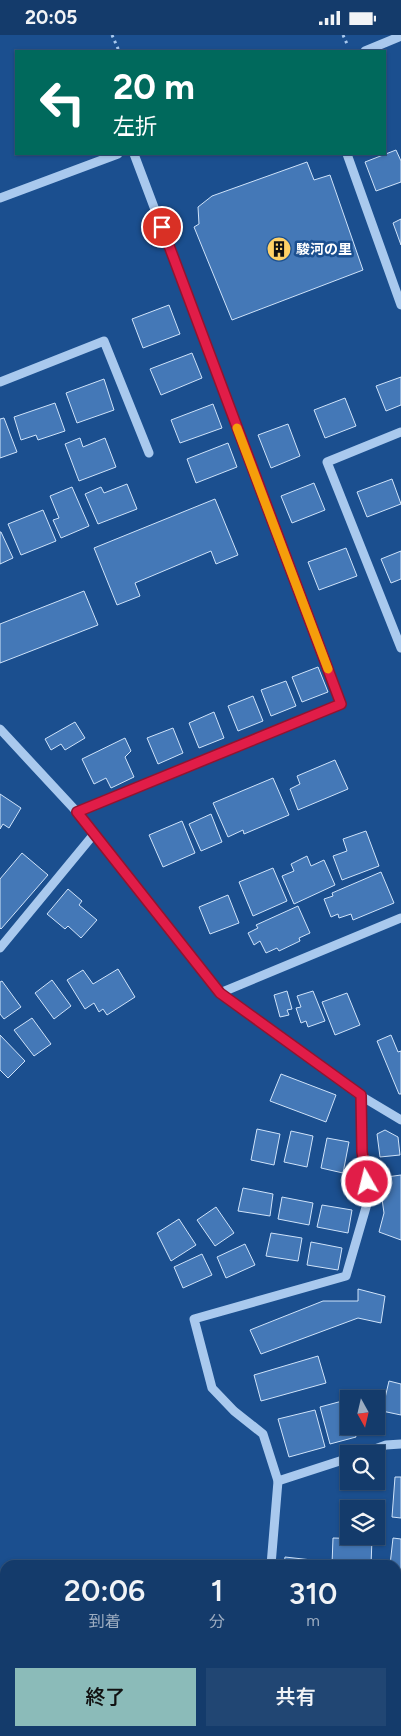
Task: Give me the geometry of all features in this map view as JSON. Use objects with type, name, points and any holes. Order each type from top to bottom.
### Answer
[{"type":"street","points":[[367,50],[401,36]]},
{"type":"street","points":[[0,198],[115,155]]},
{"type":"street","points":[[77,812],[341,704],[134,155]]},
{"type":"street","points":[[347,155],[401,305]]},
{"type":"street","points":[[0,382],[104,341],[149,453]]},
{"type":"street","points":[[401,432],[327,462],[401,648]]},
{"type":"street","points":[[0,729],[77,812],[220,993],[361,1095],[401,1120]]},
{"type":"street","points":[[0,948],[94,834]]},
{"type":"street","points":[[220,993],[401,919]]},
{"type":"street","points":[[271,1560],[278,1481],[263,1434],[234,1411],[212,1388],[194,1319],[346,1276],[369,1197],[362,1152],[361,1095]]},
{"type":"street","points":[[385,1445],[401,1443]]},
{"type":"street","points":[[278,1481],[340,1461]]},
{"type":"path","points":[[112,35],[119,50]]},
{"type":"building","points":[[396,150],[401,161],[401,182],[376,191],[365,162]]},
{"type":"building","name":"駿河の里","points":[[307,162],[314,180],[330,175],[363,270],[232,320],[194,227],[199,224],[198,207],[212,196]]},
{"type":"building","points":[[401,219],[401,245],[393,223]]},
{"type":"building","points":[[169,305],[180,334],[143,348],[132,319]]},
{"type":"building","points":[[192,353],[202,378],[161,395],[150,369]]},
{"type":"building","points":[[401,377],[401,405],[386,411],[376,386]]},
{"type":"building","points":[[104,379],[114,410],[77,423],[66,393]]},
{"type":"building","points":[[345,398],[356,426],[325,438],[314,410]]},
{"type":"building","points":[[55,403],[65,431],[38,440],[36,435],[21,440],[14,417]]},
{"type":"building","points":[[213,404],[222,428],[180,443],[171,420]]},
{"type":"building","points":[[4,418],[17,452],[0,458],[0,419]]},
{"type":"building","points":[[288,424],[300,456],[271,468],[258,435]]},
{"type":"building","points":[[80,438],[83,447],[105,438],[116,467],[79,481],[65,444]]},
{"type":"building","points":[[228,443],[237,467],[196,483],[187,459]]},
{"type":"building","points":[[392,479],[401,504],[367,517],[357,492]]},
{"type":"building","points":[[314,483],[325,510],[292,523],[281,496]]},
{"type":"building","points":[[127,484],[137,509],[98,524],[85,494],[101,487],[104,493]]},
{"type":"building","points":[[72,487],[89,526],[61,538],[53,520],[59,518],[50,496]]},
{"type":"building","points":[[215,499],[238,555],[216,564],[211,551],[135,583],[140,596],[117,605],[94,548]]},
{"type":"building","points":[[43,510],[56,541],[21,555],[8,524]]},
{"type":"building","points":[[0,532],[13,558],[0,564]]},
{"type":"building","points":[[346,548],[357,576],[319,590],[308,562]]},
{"type":"building","points":[[401,551],[401,579],[391,583],[381,559]]},
{"type":"building","points":[[84,591],[98,625],[0,663],[0,624]]},
{"type":"building","points":[[318,667],[328,692],[302,702],[292,677]]},
{"type":"building","points":[[286,681],[296,706],[271,716],[261,690]]},
{"type":"building","points":[[253,696],[263,721],[238,731],[228,706]]},
{"type":"building","points":[[214,712],[224,738],[199,748],[189,723]]},
{"type":"building","points":[[75,722],[85,738],[65,750],[61,744],[51,750],[45,739]]},
{"type":"building","points":[[173,728],[183,753],[158,764],[147,738]]},
{"type":"building","points":[[125,738],[131,751],[125,757],[134,777],[111,788],[106,778],[94,784],[82,759]]},
{"type":"building","points":[[335,760],[348,789],[298,810],[290,789],[300,784],[297,776]]},
{"type":"building","points":[[273,778],[289,815],[244,834],[243,830],[228,837],[213,803]]},
{"type":"building","points":[[0,794],[21,808],[9,828],[3,824],[0,829]]},
{"type":"building","points":[[211,814],[222,842],[201,851],[189,824]]},
{"type":"building","points":[[182,821],[195,853],[163,867],[149,835]]},
{"type":"building","points":[[366,831],[379,866],[342,880],[333,856],[347,851],[343,839]]},
{"type":"building","points":[[22,853],[48,875],[1,929],[0,879]]},
{"type":"building","points":[[307,856],[311,866],[324,860],[335,885],[294,904],[282,876],[294,871],[291,864]]},
{"type":"building","points":[[273,868],[287,901],[253,916],[239,882]]},
{"type":"building","points":[[381,872],[394,903],[353,920],[351,914],[339,918],[338,914],[331,917],[324,899],[333,896],[332,893]]},
{"type":"building","points":[[68,889],[82,901],[79,905],[97,920],[81,938],[68,926],[65,929],[47,914]]},
{"type":"building","points":[[228,895],[239,923],[210,934],[199,907]]},
{"type":"building","points":[[298,906],[310,933],[299,938],[300,941],[279,951],[277,948],[266,953],[260,941],[254,945],[248,933],[258,928],[256,925]]},
{"type":"building","points":[[118,969],[135,997],[107,1015],[103,1009],[99,1012],[94,1003],[85,1009],[67,980],[83,970],[93,984]]},
{"type":"building","points":[[52,980],[71,1006],[54,1019],[35,993]]},
{"type":"building","points":[[2,981],[21,1007],[4,1019],[0,1014],[0,982]]},
{"type":"building","points":[[287,991],[292,1009],[287,1010],[289,1015],[280,1017],[274,995]]},
{"type":"building","points":[[313,991],[325,1021],[308,1027],[306,1021],[301,1023],[296,1008],[301,1007],[297,996]]},
{"type":"building","points":[[347,993],[360,1025],[335,1035],[322,1002]]},
{"type":"building","points":[[32,1018],[51,1044],[34,1056],[14,1030]]},
{"type":"building","points":[[0,1035],[25,1061],[8,1078],[0,1070]]},
{"type":"building","points":[[391,1035],[398,1052],[401,1051],[401,1094],[399,1094],[377,1041]]},
{"type":"building","points":[[281,1074],[336,1095],[326,1122],[270,1101]]},
{"type":"building","points":[[257,1129],[280,1134],[274,1165],[251,1160]]},
{"type":"building","points":[[385,1130],[398,1137],[400,1155],[380,1157],[377,1134]]},
{"type":"building","points":[[291,1131],[313,1136],[307,1167],[284,1162]]},
{"type":"building","points":[[327,1138],[349,1142],[343,1173],[321,1168]]},
{"type":"building","points":[[401,1175],[401,1240],[379,1232],[384,1213],[379,1178]]},
{"type":"building","points":[[243,1188],[273,1194],[270,1216],[238,1211]]},
{"type":"building","points":[[282,1197],[313,1203],[309,1225],[278,1219]]},
{"type":"building","points":[[322,1205],[352,1210],[348,1233],[317,1227]]},
{"type":"building","points":[[216,1207],[234,1233],[215,1246],[197,1220]]},
{"type":"building","points":[[179,1219],[196,1245],[171,1261],[157,1233]]},
{"type":"building","points":[[271,1233],[302,1238],[298,1261],[266,1256]]},
{"type":"building","points":[[311,1242],[342,1248],[338,1270],[307,1265]]},
{"type":"building","points":[[245,1244],[255,1265],[226,1278],[217,1257]]},
{"type":"building","points":[[202,1254],[212,1275],[183,1288],[174,1267]]},
{"type":"building","points":[[358,1289],[385,1296],[381,1323],[358,1318],[261,1354],[250,1330],[323,1301],[358,1301]]},
{"type":"building","points":[[318,1356],[326,1383],[261,1401],[254,1375]]},
{"type":"building","points":[[389,1381],[401,1384],[401,1415],[385,1412],[385,1398]]},
{"type":"building","points":[[340,1402],[340,1435],[355,1435],[356,1437],[330,1444],[320,1407]]},
{"type":"building","points":[[315,1410],[325,1447],[289,1457],[278,1419]]},
{"type":"building","points":[[395,1477],[401,1477],[401,1518],[392,1517]]},
{"type":"building","points":[[333,1538],[340,1538],[340,1545],[372,1545],[371,1560],[332,1560]]},
{"type":"building","points":[[393,1538],[401,1539],[401,1560],[391,1560]]},
{"type":"building","points":[[285,1557],[312,1560],[285,1560]]},
{"type":"slow traffic","points":[[237,428],[328,669]]},
{"type":"place","name":"駿河の里","points":[[279,249]]},
{"type":"route","points":[[162,227],[341,704],[77,812],[220,993],[361,1095],[362,1152],[367,1182]]}]
